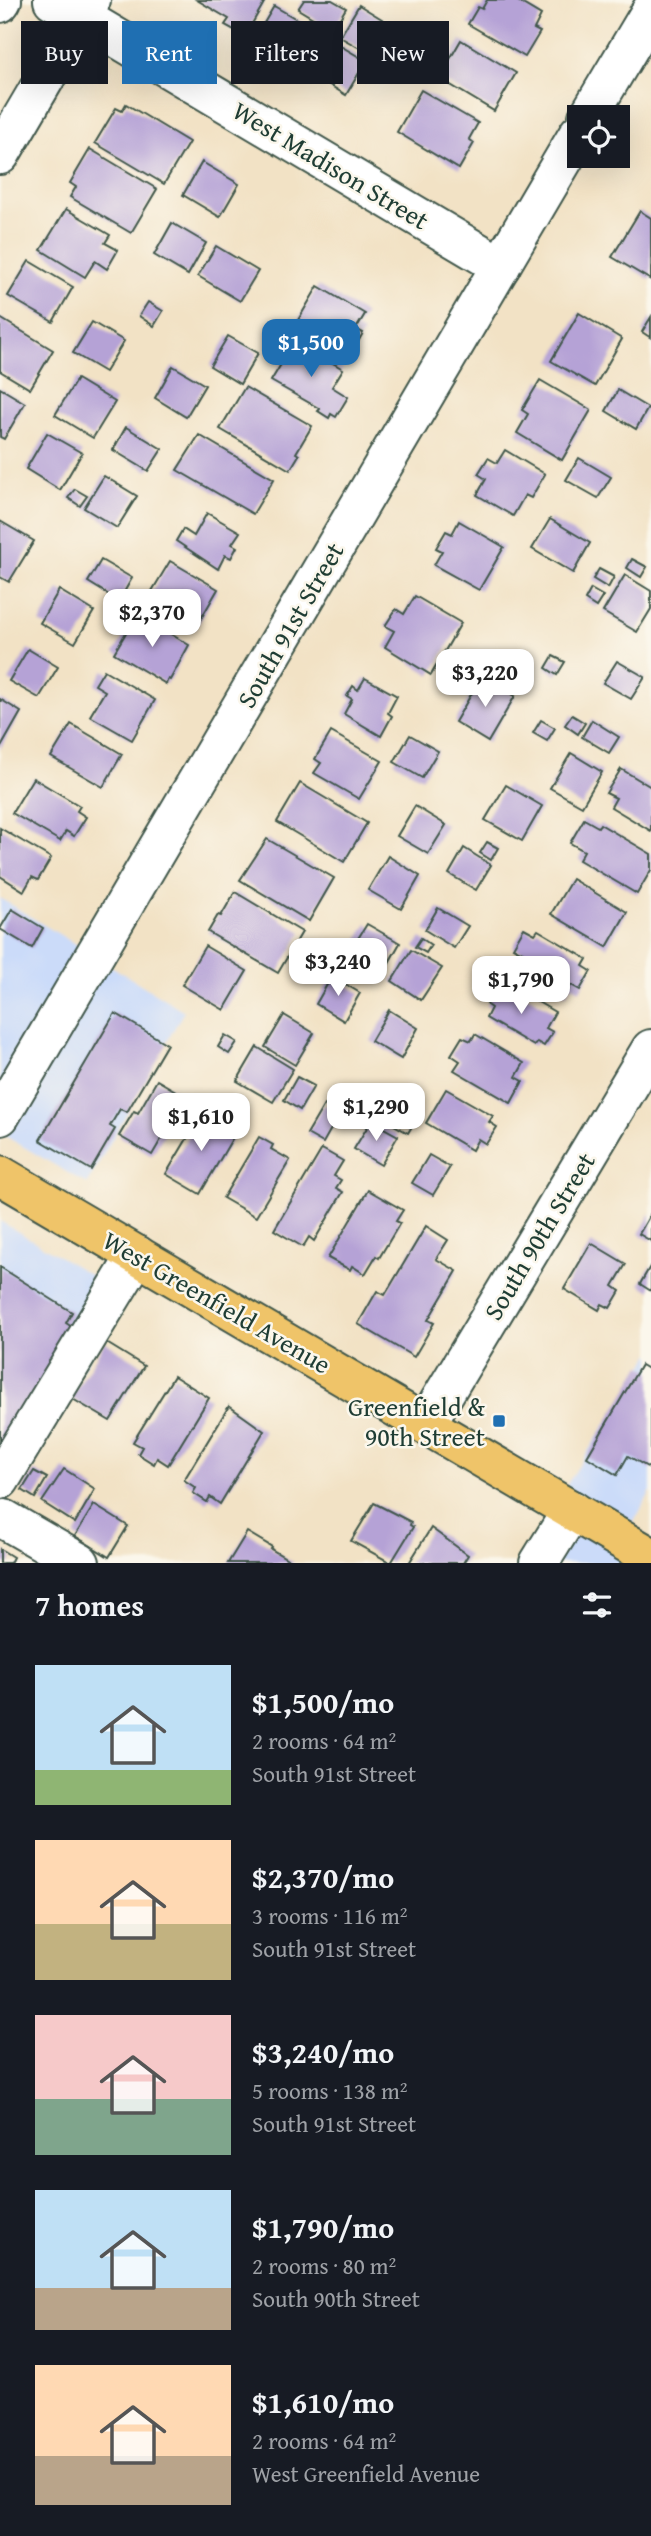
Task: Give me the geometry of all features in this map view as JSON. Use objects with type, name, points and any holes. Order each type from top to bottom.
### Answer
[{"type":"main road","name":"West Greenfield Avenue","points":[[0,1175],[651,1557]]},
{"type":"street","points":[[0,155],[75,6]]},
{"type":"street","name":"West Madison Street","points":[[75,6],[501,266]]},
{"type":"street","points":[[595,105],[651,11]]},
{"type":"street","name":"South 91st Street","points":[[0,1116],[567,153]]},
{"type":"street","name":"South 90th Street","points":[[426,1423],[651,1049]]},
{"type":"street","points":[[0,1480],[137,1255]]},
{"type":"street","points":[[539,1563],[572,1510]]},
{"type":"street","points":[[4,1519],[80,1563]]},
{"type":"shaded area","points":[[0,898],[184,1011],[87,1184],[0,1133]]},
{"type":"shaded area","points":[[0,1221],[127,1297],[0,1503]]},
{"type":"shaded area","points":[[651,1353],[651,1491],[624,1540],[651,1563],[539,1563],[557,1500]]},
{"type":"building","points":[[197,0],[265,1],[254,21],[231,21],[231,28],[225,25],[229,19]]},
{"type":"building","points":[[304,0],[332,0],[346,8],[338,21],[318,21],[298,9]]},
{"type":"building","points":[[487,0],[516,0],[541,15],[534,29],[540,32],[525,57],[468,24],[478,7],[482,9]]},
{"type":"building","points":[[359,5],[385,21],[357,21],[357,47],[343,39],[343,32]]},
{"type":"building","points":[[274,6],[300,21],[265,21]]},
{"type":"building","points":[[461,40],[516,73],[494,111],[449,84],[449,61]]},
{"type":"building","points":[[343,47],[357,56],[357,76],[346,95],[328,84],[343,84]]},
{"type":"building","points":[[421,90],[478,123],[469,139],[474,143],[459,169],[397,132]]},
{"type":"building","points":[[126,104],[189,142],[164,184],[95,143],[116,108],[122,111]]},
{"type":"building","points":[[90,149],[157,189],[131,233],[70,197],[76,187],[70,183]]},
{"type":"building","points":[[202,162],[239,184],[220,217],[183,195]]},
{"type":"building","points":[[66,209],[110,235],[105,243],[118,250],[107,269],[95,261],[85,277],[41,250]]},
{"type":"building","points":[[640,211],[651,218],[651,280],[612,257]]},
{"type":"building","points":[[172,223],[206,243],[188,275],[154,255]]},
{"type":"building","points":[[216,246],[258,271],[240,301],[198,276]]},
{"type":"building","points":[[29,261],[73,287],[53,322],[8,296]]},
{"type":"building","points":[[318,286],[365,314],[356,329],[363,333],[354,349],[347,345],[340,358],[320,346],[322,343],[294,327]]},
{"type":"building","points":[[148,302],[163,311],[154,326],[139,316]]},
{"type":"building","points":[[579,313],[622,339],[595,386],[551,361]]},
{"type":"building","points":[[651,317],[651,338],[642,332]]},
{"type":"building","points":[[0,318],[53,350],[30,389],[0,371]]},
{"type":"building","points":[[92,322],[124,341],[105,372],[73,353]]},
{"type":"building","points":[[228,336],[258,353],[240,384],[210,366]]},
{"type":"building","points":[[295,341],[343,369],[332,387],[348,397],[336,417],[331,414],[329,418],[318,411],[320,409],[271,381]]},
{"type":"building","points":[[173,366],[205,385],[186,417],[155,398]]},
{"type":"building","points":[[77,379],[115,402],[93,438],[55,415]]},
{"type":"building","points":[[540,380],[591,410],[562,460],[517,433],[528,414],[522,410]]},
{"type":"building","points":[[245,387],[312,426],[296,453],[299,455],[290,470],[220,429]]},
{"type":"building","points":[[0,388],[25,403],[4,439],[0,437]]},
{"type":"building","points":[[618,390],[648,408],[636,429],[606,411]]},
{"type":"building","points":[[126,427],[162,449],[148,471],[113,450]]},
{"type":"building","points":[[47,433],[82,453],[60,490],[26,469]]},
{"type":"building","points":[[199,435],[274,479],[253,514],[177,470]]},
{"type":"building","points":[[505,450],[545,474],[531,498],[525,495],[513,516],[477,495],[486,479],[478,474],[488,458],[497,463]]},
{"type":"building","points":[[579,458],[611,477],[598,498],[566,480]]},
{"type":"building","points":[[104,476],[137,496],[117,528],[84,508]]},
{"type":"building","points":[[75,489],[87,496],[80,506],[68,498]]},
{"type":"building","points":[[207,513],[240,532],[232,544],[237,547],[231,558],[225,555],[218,569],[176,541],[183,529],[194,536]]},
{"type":"building","points":[[550,519],[590,543],[573,573],[532,549]]},
{"type":"building","points":[[0,521],[34,541],[9,582],[0,577]]},
{"type":"building","points":[[459,521],[504,547],[479,590],[434,565],[442,551],[436,548],[446,531],[452,534]]},
{"type":"building","points":[[632,559],[647,567],[641,577],[627,568]]},
{"type":"building","points":[[101,560],[132,578],[119,601],[88,582]]},
{"type":"building","points":[[170,561],[218,589],[195,629],[146,601]]},
{"type":"building","points":[[599,569],[614,577],[608,588],[593,579]]},
{"type":"building","points":[[625,575],[651,591],[651,609],[637,632],[603,612]]},
{"type":"building","points":[[591,589],[603,596],[596,607],[585,600]]},
{"type":"building","points":[[59,590],[94,611],[75,643],[40,623]]},
{"type":"building","points":[[415,596],[461,623],[431,675],[385,647],[394,631],[385,626],[396,609],[404,614]]},
{"type":"building","points":[[137,614],[189,645],[166,684],[114,653]]},
{"type":"building","points":[[28,649],[58,667],[39,698],[9,681]]},
{"type":"building","points":[[553,656],[565,662],[557,675],[546,668]]},
{"type":"building","points":[[617,661],[645,677],[631,699],[603,683]]},
{"type":"building","points":[[104,670],[155,700],[132,740],[90,716],[105,691],[95,685]]},
{"type":"building","points":[[482,676],[515,696],[488,742],[455,722]]},
{"type":"building","points":[[365,678],[397,696],[388,713],[392,716],[381,736],[344,714],[352,699],[347,696],[353,686],[358,690]]},
{"type":"building","points":[[0,699],[21,712],[0,749]]},
{"type":"building","points":[[572,715],[585,723],[578,734],[565,725]]},
{"type":"building","points":[[541,720],[555,728],[547,741],[533,733]]},
{"type":"building","points":[[592,720],[619,737],[609,753],[582,737]]},
{"type":"building","points":[[71,724],[122,754],[103,787],[51,757]]},
{"type":"building","points":[[331,732],[382,761],[359,799],[314,773],[321,763],[315,759]]},
{"type":"building","points":[[410,735],[438,751],[422,778],[394,762]]},
{"type":"building","points":[[571,753],[602,772],[582,806],[550,788]]},
{"type":"building","points":[[621,769],[651,787],[651,831],[611,807],[616,798],[606,793]]},
{"type":"building","points":[[33,778],[80,806],[77,811],[86,817],[74,836],[66,831],[60,841],[12,813]]},
{"type":"building","points":[[300,783],[367,823],[344,862],[277,822]]},
{"type":"building","points":[[506,785],[542,806],[522,841],[485,820]]},
{"type":"building","points":[[415,806],[446,825],[428,854],[397,836]]},
{"type":"building","points":[[584,819],[598,827],[600,824],[651,854],[651,870],[637,894],[579,860],[584,851],[570,843]]},
{"type":"building","points":[[0,828],[51,858],[38,880],[32,877],[24,891],[0,876]]},
{"type":"building","points":[[267,839],[334,878],[309,921],[240,880]]},
{"type":"building","points":[[487,842],[498,848],[491,860],[480,853]]},
{"type":"building","points":[[464,848],[491,865],[476,890],[449,874]]},
{"type":"building","points":[[388,856],[420,876],[401,909],[368,890]]},
{"type":"building","points":[[572,879],[627,912],[607,947],[551,914]]},
{"type":"building","points":[[235,892],[302,932],[278,973],[208,932]]},
{"type":"building","points":[[438,908],[468,926],[454,948],[425,930]]},
{"type":"building","points":[[12,909],[43,928],[32,948],[0,929]]},
{"type":"building","points":[[367,924],[400,943],[383,973],[349,953]]},
{"type":"building","points":[[524,928],[535,934],[538,930],[587,959],[583,966],[591,971],[580,990],[571,985],[566,994],[517,965],[524,953],[513,947]]},
{"type":"building","points":[[421,938],[431,945],[426,953],[415,947]]},
{"type":"building","points":[[205,946],[247,971],[224,1010],[182,985]]},
{"type":"building","points":[[411,950],[442,968],[421,1000],[392,981]]},
{"type":"building","points":[[332,976],[360,993],[344,1021],[316,1004]]},
{"type":"building","points":[[507,984],[555,1012],[546,1028],[553,1032],[544,1046],[537,1042],[534,1046],[486,1018],[491,1008],[487,1005],[494,992],[501,996]]},
{"type":"building","points":[[389,1010],[418,1028],[401,1059],[371,1041]]},
{"type":"building","points":[[115,1013],[167,1044],[127,1112],[120,1109],[110,1126],[115,1129],[91,1170],[40,1140]]},
{"type":"building","points":[[284,1015],[314,1033],[295,1065],[265,1047]]},
{"type":"building","points":[[475,1034],[524,1063],[516,1077],[523,1081],[511,1103],[454,1070],[460,1061],[451,1055],[462,1037],[471,1041]]},
{"type":"building","points":[[225,1035],[237,1042],[229,1054],[218,1047]]},
{"type":"building","points":[[257,1047],[293,1069],[273,1102],[237,1081]]},
{"type":"building","points":[[297,1077],[314,1086],[300,1110],[284,1100]]},
{"type":"building","points":[[157,1080],[186,1097],[152,1155],[119,1136],[134,1111],[138,1113]]},
{"type":"building","points":[[446,1089],[493,1116],[489,1122],[497,1127],[486,1144],[478,1139],[472,1150],[426,1123]]},
{"type":"building","points":[[385,1093],[420,1113],[408,1133],[373,1113]]},
{"type":"building","points":[[324,1105],[340,1113],[323,1143],[307,1134]]},
{"type":"building","points":[[203,1112],[236,1132],[200,1194],[166,1174]]},
{"type":"building","points":[[371,1121],[398,1136],[381,1165],[354,1149]]},
{"type":"building","points":[[259,1137],[273,1145],[271,1149],[290,1160],[256,1217],[223,1198]]},
{"type":"building","points":[[322,1149],[343,1161],[334,1176],[341,1180],[336,1188],[343,1192],[314,1241],[309,1237],[303,1247],[274,1230]]},
{"type":"building","points":[[429,1155],[450,1167],[433,1195],[412,1183]]},
{"type":"building","points":[[368,1190],[403,1210],[396,1221],[400,1223],[379,1258],[376,1256],[365,1274],[352,1266],[350,1270],[328,1258]]},
{"type":"building","points":[[651,1213],[651,1241],[639,1234]]},
{"type":"building","points":[[426,1226],[448,1240],[436,1259],[457,1271],[428,1320],[434,1323],[414,1357],[358,1324],[377,1291],[385,1295]]},
{"type":"building","points":[[591,1243],[626,1264],[613,1286],[620,1291],[610,1308],[602,1304],[599,1310],[564,1289]]},
{"type":"building","points":[[651,1265],[651,1291],[640,1284]]},
{"type":"building","points":[[0,1267],[72,1312],[66,1323],[75,1329],[0,1466]]},
{"type":"building","points":[[105,1342],[144,1366],[110,1421],[71,1398]]},
{"type":"building","points":[[641,1365],[651,1371],[651,1469],[628,1456],[617,1475],[587,1457]]},
{"type":"building","points":[[174,1376],[209,1398],[168,1465],[157,1458],[154,1464],[138,1454],[142,1447],[133,1442]]},
{"type":"building","points":[[229,1406],[264,1431],[220,1504],[210,1497],[207,1502],[193,1493],[196,1488],[184,1480]]},
{"type":"building","points":[[64,1469],[95,1489],[75,1523],[42,1502]]},
{"type":"building","points":[[34,1471],[47,1478],[35,1498],[22,1490]]},
{"type":"building","points":[[374,1503],[411,1522],[413,1527],[391,1563],[351,1541]]},
{"type":"building","points":[[94,1505],[128,1526],[109,1557],[75,1536]]},
{"type":"building","points":[[431,1528],[468,1555],[463,1563],[409,1563]]},
{"type":"building","points":[[247,1532],[272,1547],[271,1549],[294,1563],[228,1563]]},
{"type":"building","points":[[0,1549],[13,1557],[10,1563],[0,1563]]},
{"type":"place","name":"Greenfield & 90th Street","points":[[499,1421]]}]
